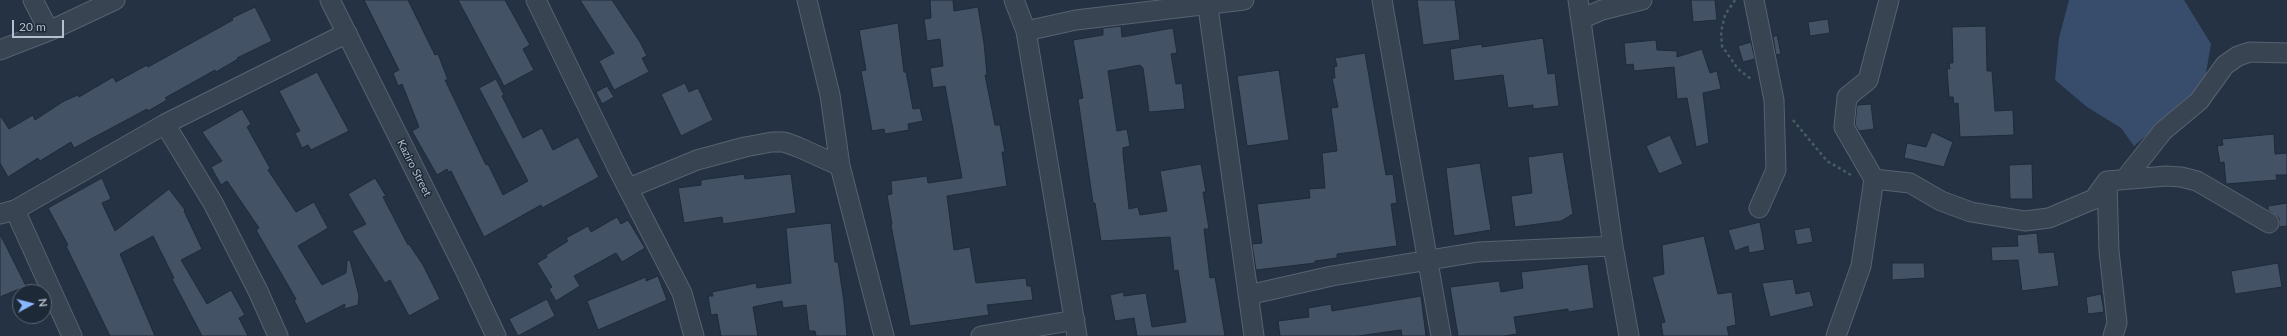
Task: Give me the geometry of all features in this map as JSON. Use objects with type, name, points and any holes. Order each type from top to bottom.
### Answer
[{"type":"street","points":[[33,0],[49,31]]},
{"type":"street","points":[[0,50],[49,31],[115,0]]},
{"type":"street","name":"Kaziro Street","points":[[330,0],[466,272],[496,336]]},
{"type":"street","points":[[536,0],[682,293],[694,336]]},
{"type":"street","points":[[807,0],[830,95],[840,166],[884,336]]},
{"type":"street","points":[[981,336],[1076,328],[1026,31],[1014,0]]},
{"type":"street","points":[[1026,31],[1076,20],[1207,2],[1244,0]]},
{"type":"street","points":[[1382,0],[1441,336]]},
{"type":"street","points":[[1578,0],[1613,246],[1629,336]]},
{"type":"street","points":[[1581,19],[1602,10],[1642,0]]},
{"type":"street","points":[[1754,0],[1774,100],[1776,170],[1759,208]]},
{"type":"street","points":[[1836,336],[1862,266],[1874,179],[1844,127],[1847,97],[1868,80],[1889,0]]},
{"type":"street","points":[[1207,2],[1254,336]]},
{"type":"street","points":[[72,336],[8,212],[165,124],[347,33]]},
{"type":"street","points":[[1874,179],[1910,183],[1941,200],[1970,212],[2025,221],[2049,218],[2094,199],[2116,180],[2163,131],[2199,101],[2225,65],[2238,56],[2250,52],[2287,54]]},
{"type":"street","points":[[165,124],[213,203],[258,291],[278,336]]},
{"type":"street","points":[[629,188],[697,160],[745,147],[772,142],[784,142],[840,166]]},
{"type":"street","points":[[2116,180],[2181,176],[2197,181],[2269,223]]},
{"type":"street","points":[[2116,180],[2110,251],[2117,323],[2116,334]]},
{"type":"street","points":[[1248,295],[1332,276],[1478,252],[1613,246]]},
{"type":"water","points":[[2069,0],[2184,0],[2211,44],[2204,85],[2134,146],[2121,128],[2087,107],[2055,80],[2059,38]]},
{"type":"building","points":[[364,0],[408,0],[435,55],[438,54],[448,80],[445,80],[486,165],[488,164],[503,195],[528,181],[479,88],[496,79],[504,95],[502,96],[523,138],[542,128],[553,150],[578,137],[599,177],[542,208],[541,205],[484,237],[451,171],[448,172],[447,169],[437,175],[412,131],[419,127],[402,84],[398,86],[393,73],[399,70]]},
{"type":"building","points":[[458,0],[505,0],[530,45],[523,49],[534,70],[504,86]]},
{"type":"building","points":[[580,0],[612,0],[640,42],[647,56],[642,58],[649,72],[614,90],[599,61],[614,53]]},
{"type":"building","points":[[930,0],[953,0],[954,11],[978,7],[984,43],[987,75],[985,75],[995,125],[1000,125],[1005,152],[1002,152],[1007,186],[947,196],[954,250],[970,247],[976,283],[1026,278],[1027,286],[1031,286],[1033,300],[987,305],[989,315],[910,326],[891,225],[887,195],[892,194],[891,181],[927,176],[928,183],[962,178],[945,86],[933,88],[930,68],[943,66],[940,39],[927,41],[924,19],[931,18]]},
{"type":"building","points":[[1417,0],[1455,0],[1460,40],[1423,45]]},
{"type":"building","points":[[1691,0],[1715,0],[1717,20],[1693,22]]},
{"type":"building","points":[[255,7],[272,41],[237,58],[238,59],[216,72],[215,70],[165,98],[167,100],[148,111],[147,109],[74,148],[71,142],[40,161],[38,158],[8,177],[0,163],[0,115],[9,129],[33,115],[35,120],[64,101],[78,95],[79,97],[113,77],[116,82],[147,65],[148,67],[233,20],[232,18]]},
{"type":"building","points":[[1828,19],[1830,33],[1810,36],[1808,22]]},
{"type":"building","points":[[898,23],[904,72],[906,72],[913,109],[920,108],[923,121],[908,124],[909,130],[885,134],[884,129],[872,131],[861,71],[866,70],[859,30]]},
{"type":"building","points":[[1121,26],[1122,37],[1173,28],[1177,53],[1171,54],[1176,84],[1182,83],[1185,109],[1149,112],[1143,68],[1140,65],[1108,71],[1117,131],[1127,129],[1130,146],[1123,148],[1129,209],[1138,207],[1140,215],[1167,211],[1160,171],[1201,164],[1206,192],[1203,192],[1209,229],[1204,229],[1210,278],[1215,277],[1225,336],[1137,336],[1134,318],[1115,321],[1110,295],[1123,292],[1124,296],[1146,293],[1152,327],[1186,322],[1178,270],[1174,271],[1170,237],[1101,241],[1095,203],[1093,203],[1078,99],[1083,98],[1073,40],[1103,35],[1103,28]]},
{"type":"building","points":[[1986,26],[1987,71],[1992,71],[1995,111],[2013,110],[2014,135],[1960,137],[1958,103],[1954,104],[1953,97],[1949,97],[1947,68],[1950,69],[1949,63],[1953,63],[1952,27]]},
{"type":"building","points":[[1777,35],[1781,54],[1776,55],[1773,37]]},
{"type":"building","points":[[1543,38],[1548,74],[1555,73],[1559,106],[1533,109],[1533,105],[1508,108],[1503,75],[1454,81],[1450,49],[1482,44],[1482,47]]},
{"type":"building","points":[[1656,40],[1657,50],[1677,51],[1677,57],[1702,49],[1710,73],[1717,71],[1721,89],[1703,93],[1709,143],[1696,147],[1687,98],[1677,99],[1674,67],[1634,71],[1633,64],[1626,65],[1624,43]]},
{"type":"building","points":[[1751,42],[1755,59],[1743,62],[1738,46]]},
{"type":"building","points":[[1365,53],[1386,175],[1393,174],[1397,203],[1391,204],[1397,246],[1337,254],[1337,258],[1315,261],[1315,263],[1256,270],[1252,244],[1262,243],[1257,204],[1310,198],[1309,189],[1325,188],[1322,153],[1337,151],[1331,108],[1338,107],[1332,78],[1335,78],[1334,67],[1337,66],[1335,58]]},
{"type":"building","points":[[1279,70],[1289,140],[1247,146],[1237,76]]},
{"type":"building","points":[[317,72],[349,131],[311,150],[308,145],[302,148],[295,133],[300,131],[279,91]]},
{"type":"building","points":[[685,83],[689,92],[698,88],[713,120],[681,136],[661,94]]},
{"type":"building","points":[[607,86],[614,97],[602,104],[596,92]]},
{"type":"building","points":[[1871,104],[1874,129],[1859,131],[1855,125],[1857,105]]},
{"type":"building","points":[[242,109],[251,124],[247,127],[270,168],[268,170],[296,212],[314,202],[328,228],[298,246],[322,285],[346,273],[347,261],[350,260],[359,296],[358,305],[344,309],[345,304],[306,324],[294,300],[296,299],[256,230],[259,228],[227,181],[221,185],[211,167],[222,161],[202,132]]},
{"type":"building","points":[[1932,132],[1953,142],[1944,167],[1904,158],[1907,143],[1926,147]]},
{"type":"building","points":[[2274,134],[2275,154],[2287,153],[2287,175],[2276,175],[2277,180],[2226,184],[2224,162],[2220,163],[2217,146],[2223,145],[2222,139]]},
{"type":"building","points":[[1670,135],[1683,164],[1659,174],[1646,146]]},
{"type":"building","points":[[1563,152],[1573,214],[1561,221],[1515,227],[1511,196],[1532,193],[1528,157]]},
{"type":"building","points":[[1480,163],[1491,230],[1454,236],[1446,168]]},
{"type":"building","points":[[2032,164],[2033,199],[2010,199],[2009,165]]},
{"type":"building","points":[[744,174],[745,179],[791,174],[796,213],[723,224],[722,217],[684,223],[678,188],[701,185],[701,180]]},
{"type":"building","points":[[102,178],[111,199],[102,203],[115,231],[169,189],[185,210],[184,211],[202,249],[181,260],[207,304],[231,290],[245,315],[239,318],[248,336],[202,336],[172,279],[174,278],[153,236],[120,254],[155,336],[110,336],[66,246],[68,245],[48,208]]},
{"type":"building","points":[[375,178],[386,196],[383,197],[408,245],[409,244],[423,265],[440,299],[409,316],[390,280],[385,283],[352,231],[366,224],[348,194]]},
{"type":"building","points":[[2287,203],[2287,226],[2279,227],[2279,218],[2268,210],[2268,206]]},
{"type":"building","points":[[617,217],[621,224],[628,220],[645,248],[622,262],[616,253],[574,276],[580,286],[556,301],[549,289],[552,287],[537,263],[547,257],[546,255],[568,241],[566,238],[588,226],[591,232]]},
{"type":"building","points":[[1760,222],[1765,250],[1749,253],[1748,246],[1735,251],[1728,230]]},
{"type":"building","points":[[831,223],[835,262],[838,262],[844,302],[847,336],[816,336],[815,331],[809,331],[806,305],[783,308],[782,301],[753,307],[758,336],[721,336],[717,314],[711,315],[708,296],[713,296],[712,292],[756,283],[757,288],[791,283],[786,228]]},
{"type":"building","points":[[1810,227],[1813,242],[1797,245],[1794,230]]},
{"type":"building","points":[[2037,233],[2039,253],[2054,252],[2059,286],[2022,291],[2018,260],[1992,261],[1991,247],[2018,246],[2017,235]]},
{"type":"building","points":[[0,234],[25,284],[12,284],[12,292],[0,297]]},
{"type":"building","points":[[1704,236],[1718,294],[1732,292],[1736,325],[1727,327],[1729,336],[1663,336],[1661,323],[1665,322],[1652,277],[1664,274],[1662,245]]},
{"type":"building","points":[[1892,263],[1924,263],[1925,278],[1892,280]]},
{"type":"building","points":[[2278,263],[2282,287],[2235,294],[2231,271]]},
{"type":"building","points":[[1588,264],[1594,308],[1568,312],[1568,309],[1514,317],[1517,334],[1504,336],[1458,336],[1450,287],[1499,281],[1501,292],[1523,288],[1521,272]]},
{"type":"building","points":[[658,276],[667,300],[598,330],[587,301],[646,277],[646,281]]},
{"type":"building","points":[[1793,279],[1796,294],[1810,291],[1814,306],[1770,317],[1762,283]]},
{"type":"building","points":[[2101,294],[2104,312],[2088,314],[2086,297]]},
{"type":"building","points":[[1421,296],[1426,336],[1402,336],[1401,330],[1358,336],[1280,336],[1278,321],[1309,317],[1308,308],[1331,304],[1332,311]]},
{"type":"building","points":[[547,299],[555,316],[518,336],[509,319]]}]
